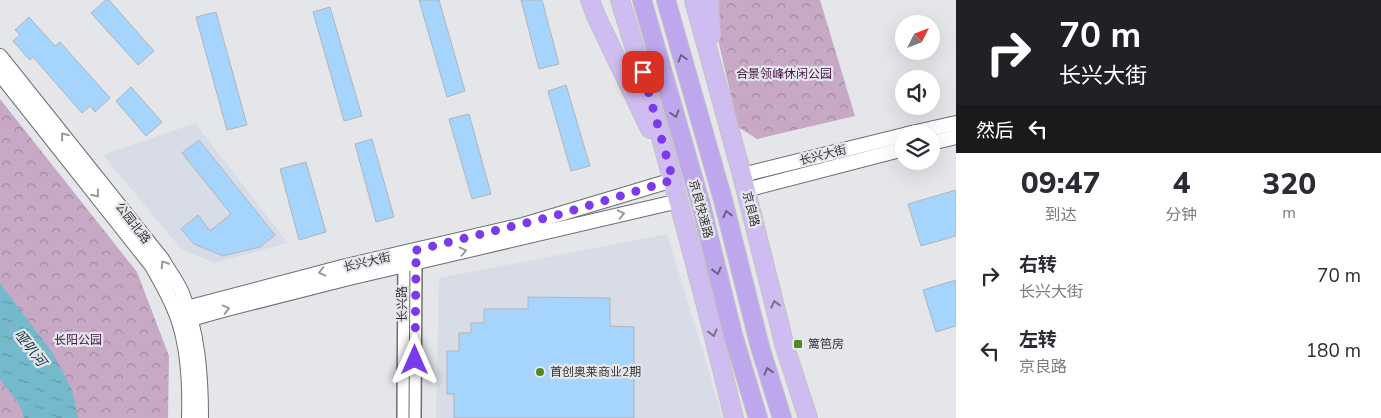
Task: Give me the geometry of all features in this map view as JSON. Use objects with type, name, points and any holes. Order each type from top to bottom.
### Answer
[{"type":"highway","name":"京良快速路","points":[[642,0],[701,205],[733,336],[758,418]]},
{"type":"highway","name":"京良快速路","points":[[666,0],[723,200],[760,347],[782,418]]},
{"type":"highway","points":[[733,336],[737,368],[748,418]]},
{"type":"main road","points":[[590,0],[672,176]]},
{"type":"main road","points":[[620,0],[648,90],[679,201],[734,418]]},
{"type":"main road","name":"京良路","points":[[694,0],[744,183],[785,347],[808,418]]},
{"type":"main road","points":[[709,0],[715,78]]},
{"type":"street","name":"公园北路","points":[[0,56],[162,259],[181,291],[190,380],[189,418]]},
{"type":"street","name":"公园北路","points":[[0,74],[152,266],[183,315],[201,378],[201,418]]},
{"type":"street","name":"长兴大街","points":[[940,127],[956,123]]},
{"type":"street","name":"长兴大街","points":[[744,183],[895,137]]},
{"type":"street","points":[[940,141],[956,137]]},
{"type":"street","name":"长兴大街","points":[[744,183],[895,152]]},
{"type":"street","name":"长兴大街","points":[[183,315],[409,258],[554,216],[672,176]]},
{"type":"street","name":"长兴大街","points":[[409,258],[679,201]]},
{"type":"street","name":"长兴路","points":[[403,418],[409,258]]},
{"type":"street","name":"长兴路","points":[[409,258],[415,418]]},
{"type":"shaded area","points":[[195,123],[288,243],[215,263],[182,250],[103,155]]},
{"type":"shaded area","points":[[667,234],[723,418],[436,418],[439,278]]},
{"type":"green space","name":"合景领峰休闲公园","points":[[709,0],[820,0],[855,116],[757,139],[738,127]]},
{"type":"green space","name":"长阳公园","points":[[0,99],[137,272],[169,356],[168,418],[0,418]]},
{"type":"water","name":"哑叭河","points":[[0,283],[52,352],[72,390],[78,418],[24,418],[19,404],[0,379]]},
{"type":"building","points":[[106,0],[109,0],[154,51],[138,65],[91,13]]},
{"type":"building","points":[[419,0],[439,0],[465,91],[447,97]]},
{"type":"building","points":[[521,0],[542,0],[559,64],[539,69]]},
{"type":"building","points":[[330,7],[362,116],[344,121],[313,12]]},
{"type":"building","points":[[216,12],[247,125],[227,130],[196,17]]},
{"type":"building","points":[[29,17],[55,46],[60,42],[110,98],[95,112],[90,106],[82,113],[33,57],[30,60],[13,41],[20,35],[15,30]]},
{"type":"building","points":[[566,85],[590,166],[571,171],[548,91]]},
{"type":"building","points":[[131,87],[162,122],[146,136],[116,101]]},
{"type":"building","points":[[469,114],[491,194],[472,199],[449,119]]},
{"type":"building","points":[[372,139],[394,217],[376,222],[355,144]]},
{"type":"building","points":[[199,140],[275,235],[260,247],[223,256],[194,244],[181,229],[198,215],[210,231],[231,214],[182,153]]},
{"type":"building","points":[[306,162],[326,232],[299,240],[280,169]]},
{"type":"building","points":[[956,190],[956,236],[921,246],[908,204]]},
{"type":"building","points":[[956,280],[956,326],[936,332],[923,290]]},
{"type":"building","name":"首创奥莱商业2期","points":[[528,297],[610,298],[610,326],[634,327],[634,418],[454,418],[454,394],[447,394],[447,351],[459,351],[459,333],[471,333],[471,323],[484,323],[484,309],[528,309]]},
{"type":"place","name":"篱笆房","points":[[798,344]]},
{"type":"place","name":"首创奥莱商业2期","points":[[540,372]]},
{"type":"route","points":[[415,360],[416,262],[413,251],[523,225],[673,180],[643,72]]}]
